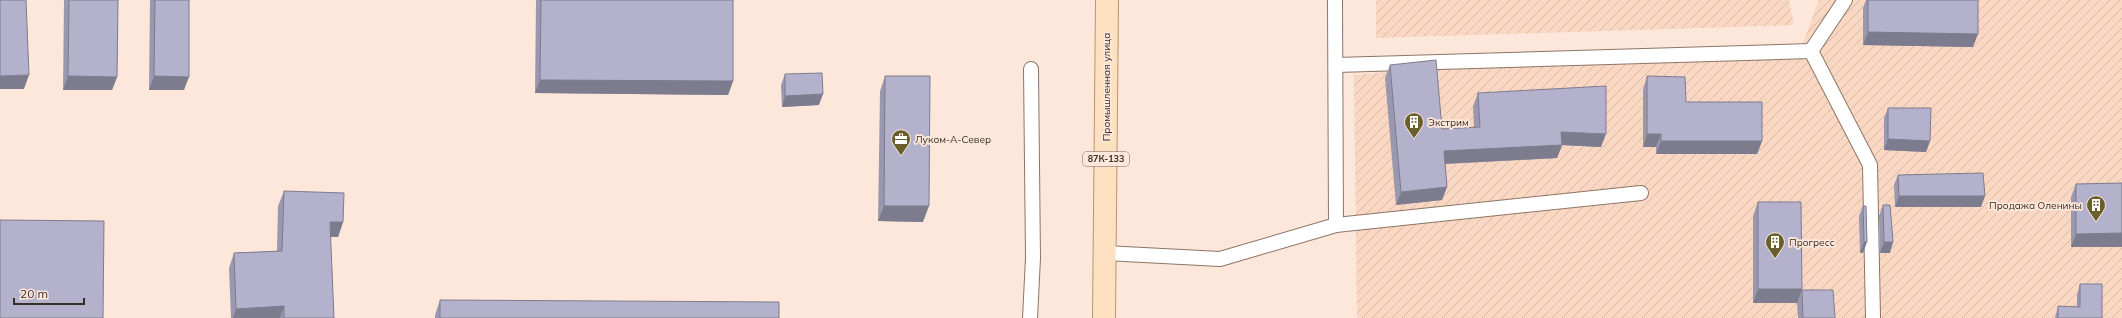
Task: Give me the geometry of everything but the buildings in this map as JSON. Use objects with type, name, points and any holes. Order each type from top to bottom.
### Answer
[{"type":"main road","name":"Промышленная улица","points":[[1104,318],[1107,0]]},
{"type":"lane","points":[[1335,0],[1336,225]]},
{"type":"lane","points":[[1811,51],[1845,0]]},
{"type":"lane","points":[[1336,65],[1811,51]]},
{"type":"lane","points":[[1811,51],[1870,165],[1873,318]]},
{"type":"lane","points":[[1030,318],[1033,258],[1031,69]]},
{"type":"lane","points":[[1105,253],[1220,259],[1336,225],[1641,193]]},
{"type":"shaded area","points":[[1376,0],[1789,0],[1794,25],[1376,38]]},
{"type":"shaded area","points":[[1819,0],[2122,0],[2122,318],[1357,318],[1354,75],[1447,66],[1798,56]]},
{"type":"place","name":"Экстрим","points":[[1414,139]]},
{"type":"place","name":"Луком-А-Север","points":[[901,156]]},
{"type":"place","name":"Продажа Оленины","points":[[2096,222]]},
{"type":"place","name":"Прогресс","points":[[1775,259]]}]
